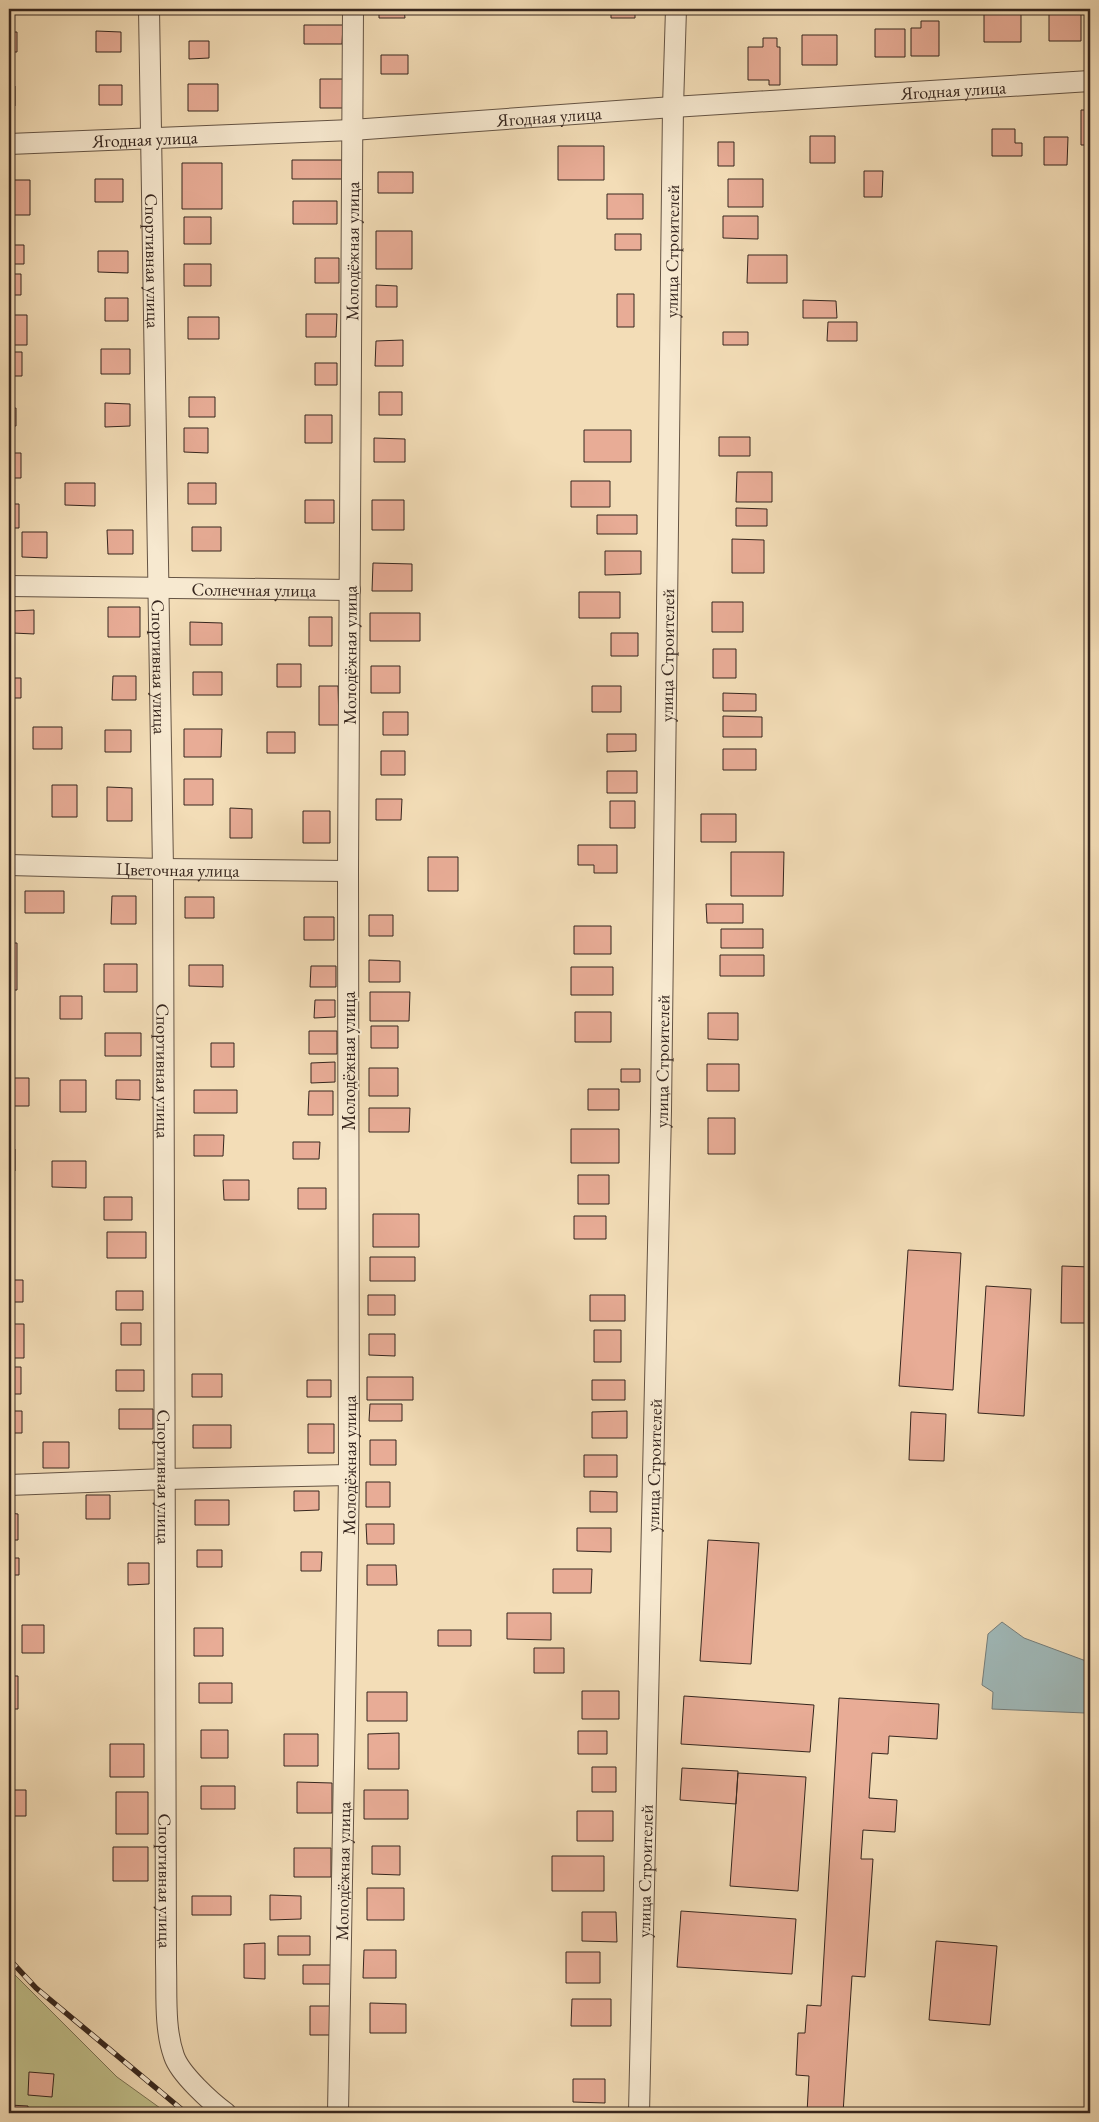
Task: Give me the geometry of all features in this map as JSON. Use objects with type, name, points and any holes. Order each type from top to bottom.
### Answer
[{"type":"street","name":"Спортивная улица","points":[[149,9],[160,587],[163,869],[166,1963],[170,2038],[174,2058],[194,2083],[226,2113]]},
{"type":"street","name":"Молодёжная улица","points":[[338,2113],[349,1476],[348,871],[353,9]]},
{"type":"street","name":"улица Строителей","points":[[639,2113],[660,1111],[672,107],[676,9]]},
{"type":"street","name":"Ягодная улица","points":[[9,144],[352,130],[672,107],[1090,81]]},
{"type":"street","name":"Солнечная улица","points":[[9,586],[350,590]]},
{"type":"street","name":"Цветочная улица","points":[[9,864],[163,869],[348,871]]},
{"type":"street","points":[[9,1485],[166,1478],[349,1476]]},
{"type":"shaded area","points":[[9,1969],[117,2077],[167,2113],[9,2113]]},
{"type":"water","points":[[1002,1622],[1024,1638],[1086,1661],[1090,1674],[1091,1688],[1090,1702],[1085,1713],[992,1709],[993,1692],[982,1685],[988,1634]]},
{"type":"building","points":[[379,9],[404,9],[405,18],[379,18]]},
{"type":"building","points":[[611,9],[635,9],[635,18],[611,18]]},
{"type":"building","points":[[984,9],[1021,9],[1021,42],[984,42]]},
{"type":"building","points":[[1049,9],[1081,9],[1081,41],[1049,41]]},
{"type":"building","points":[[921,21],[939,21],[939,56],[911,56],[911,28],[921,28]]},
{"type":"building","points":[[304,25],[343,25],[342,44],[304,44]]},
{"type":"building","points":[[875,29],[905,29],[905,57],[875,57]]},
{"type":"building","points":[[96,31],[121,32],[121,52],[96,52]]},
{"type":"building","points":[[9,32],[17,32],[17,52],[9,52]]},
{"type":"building","points":[[802,35],[837,35],[837,65],[802,65]]},
{"type":"building","points":[[763,38],[777,38],[777,47],[780,47],[780,85],[769,85],[769,80],[748,80],[748,47],[763,47]]},
{"type":"building","points":[[189,41],[209,41],[209,58],[189,59]]},
{"type":"building","points":[[381,55],[408,55],[408,74],[381,74]]},
{"type":"building","points":[[320,79],[343,79],[343,108],[320,108]]},
{"type":"building","points":[[188,84],[218,84],[218,111],[188,111]]},
{"type":"building","points":[[99,85],[122,85],[122,105],[99,105]]},
{"type":"building","points":[[9,86],[15,86],[15,106],[9,106]]},
{"type":"building","points":[[1081,110],[1090,110],[1090,145],[1081,145]]},
{"type":"building","points":[[992,129],[1015,129],[1015,143],[1022,143],[1022,156],[992,156]]},
{"type":"building","points":[[810,136],[835,136],[835,163],[810,163]]},
{"type":"building","points":[[1044,137],[1068,137],[1067,165],[1044,165]]},
{"type":"building","points":[[718,142],[734,142],[734,166],[718,166]]},
{"type":"building","points":[[558,146],[604,146],[604,180],[558,180]]},
{"type":"building","points":[[292,160],[345,160],[345,179],[292,179]]},
{"type":"building","points":[[182,163],[222,163],[222,209],[182,209]]},
{"type":"building","points":[[864,171],[883,171],[882,197],[864,197]]},
{"type":"building","points":[[378,172],[413,172],[413,193],[378,193]]},
{"type":"building","points":[[95,179],[123,179],[123,202],[95,202]]},
{"type":"building","points":[[728,179],[763,179],[763,207],[728,207]]},
{"type":"building","points":[[9,180],[30,180],[30,215],[9,215]]},
{"type":"building","points":[[607,194],[643,194],[643,219],[607,219]]},
{"type":"building","points":[[293,201],[337,201],[337,224],[293,224]]},
{"type":"building","points":[[723,216],[758,216],[758,239],[723,238]]},
{"type":"building","points":[[184,217],[211,217],[211,244],[184,244]]},
{"type":"building","points":[[376,231],[412,231],[412,269],[376,269]]},
{"type":"building","points":[[615,234],[641,234],[641,250],[615,250]]},
{"type":"building","points":[[9,245],[24,245],[24,264],[9,264]]},
{"type":"building","points":[[98,251],[128,251],[128,273],[98,272]]},
{"type":"building","points":[[748,255],[787,255],[787,283],[747,283]]},
{"type":"building","points":[[315,258],[339,258],[339,283],[315,283]]},
{"type":"building","points":[[184,264],[211,264],[211,286],[184,286]]},
{"type":"building","points":[[9,274],[21,274],[21,295],[9,295]]},
{"type":"building","points":[[376,285],[397,286],[397,307],[376,307]]},
{"type":"building","points":[[617,294],[634,294],[634,327],[617,327]]},
{"type":"building","points":[[105,298],[128,298],[128,321],[105,321]]},
{"type":"building","points":[[803,300],[836,301],[837,318],[803,318]]},
{"type":"building","points":[[306,314],[337,314],[336,337],[306,337]]},
{"type":"building","points":[[9,315],[27,315],[27,345],[9,345]]},
{"type":"building","points":[[188,317],[219,317],[219,339],[188,339]]},
{"type":"building","points":[[828,322],[857,322],[857,341],[827,341]]},
{"type":"building","points":[[723,332],[748,332],[748,345],[723,345]]},
{"type":"building","points":[[403,340],[403,366],[375,366],[376,341]]},
{"type":"building","points":[[101,349],[130,349],[130,374],[101,374]]},
{"type":"building","points":[[9,352],[22,352],[22,376],[9,376]]},
{"type":"building","points":[[315,363],[337,363],[337,385],[315,385]]},
{"type":"building","points":[[379,392],[402,392],[402,415],[379,415]]},
{"type":"building","points":[[189,397],[215,397],[215,417],[189,417]]},
{"type":"building","points":[[105,403],[130,404],[130,426],[105,427]]},
{"type":"building","points":[[9,408],[16,408],[16,426],[9,426]]},
{"type":"building","points":[[305,415],[332,415],[332,443],[305,443]]},
{"type":"building","points":[[184,428],[208,428],[208,453],[184,452]]},
{"type":"building","points":[[584,430],[631,430],[631,462],[584,462]]},
{"type":"building","points":[[719,437],[750,437],[750,456],[719,456]]},
{"type":"building","points":[[374,438],[405,439],[405,462],[374,462]]},
{"type":"building","points":[[9,453],[21,453],[21,478],[9,478]]},
{"type":"building","points":[[737,472],[772,472],[772,502],[736,502]]},
{"type":"building","points":[[571,481],[610,481],[610,507],[571,507]]},
{"type":"building","points":[[65,483],[95,483],[95,506],[65,505]]},
{"type":"building","points":[[188,483],[216,483],[216,504],[188,504]]},
{"type":"building","points":[[305,500],[334,500],[334,523],[305,523]]},
{"type":"building","points":[[372,500],[404,500],[404,530],[372,530]]},
{"type":"building","points":[[9,504],[19,504],[19,528],[9,528]]},
{"type":"building","points":[[736,508],[767,509],[767,526],[736,526]]},
{"type":"building","points":[[597,515],[637,515],[637,534],[597,534]]},
{"type":"building","points":[[192,527],[221,527],[221,551],[192,551]]},
{"type":"building","points":[[107,530],[133,530],[133,554],[108,554]]},
{"type":"building","points":[[22,532],[47,532],[47,558],[22,557]]},
{"type":"building","points":[[732,539],[764,540],[764,573],[732,573]]},
{"type":"building","points":[[605,551],[641,551],[641,574],[605,575]]},
{"type":"building","points":[[373,563],[412,564],[412,591],[372,591]]},
{"type":"building","points":[[579,592],[620,592],[620,618],[579,618]]},
{"type":"building","points":[[712,602],[743,602],[743,632],[712,632]]},
{"type":"building","points":[[108,607],[140,607],[140,637],[108,637]]},
{"type":"building","points":[[34,610],[34,634],[13,633],[13,611]]},
{"type":"building","points":[[370,613],[420,613],[420,641],[370,641]]},
{"type":"building","points":[[309,617],[332,617],[332,646],[309,646]]},
{"type":"building","points":[[190,622],[222,623],[222,645],[190,645]]},
{"type":"building","points":[[611,633],[638,633],[638,656],[611,656]]},
{"type":"building","points":[[713,649],[736,649],[736,678],[713,678]]},
{"type":"building","points":[[277,664],[301,664],[301,687],[277,687]]},
{"type":"building","points":[[371,666],[400,666],[400,693],[371,693]]},
{"type":"building","points":[[193,672],[222,672],[222,695],[193,695]]},
{"type":"building","points":[[113,676],[136,676],[136,700],[112,700]]},
{"type":"building","points":[[9,678],[21,678],[21,698],[9,698]]},
{"type":"building","points":[[319,686],[338,686],[339,725],[319,725]]},
{"type":"building","points":[[592,686],[621,686],[621,712],[592,712]]},
{"type":"building","points":[[723,693],[756,694],[756,711],[723,711]]},
{"type":"building","points":[[383,712],[408,712],[408,735],[383,735]]},
{"type":"building","points":[[723,716],[762,717],[762,737],[723,737]]},
{"type":"building","points":[[33,727],[62,727],[62,749],[33,749]]},
{"type":"building","points":[[184,729],[222,729],[221,757],[184,757]]},
{"type":"building","points":[[105,730],[131,730],[131,752],[105,752]]},
{"type":"building","points":[[267,732],[295,732],[295,753],[267,753]]},
{"type":"building","points":[[607,734],[636,734],[636,751],[607,752]]},
{"type":"building","points":[[723,749],[756,749],[756,770],[723,770]]},
{"type":"building","points":[[381,751],[405,751],[405,775],[381,775]]},
{"type":"building","points":[[607,771],[637,771],[637,793],[607,793]]},
{"type":"building","points":[[184,779],[213,779],[213,805],[184,805]]},
{"type":"building","points":[[52,785],[77,785],[77,817],[52,817]]},
{"type":"building","points":[[107,787],[132,788],[132,821],[107,821]]},
{"type":"building","points":[[9,791],[13,791],[12,809],[9,809]]},
{"type":"building","points":[[376,799],[402,799],[401,820],[376,820]]},
{"type":"building","points":[[610,801],[635,801],[635,828],[610,828]]},
{"type":"building","points":[[230,808],[252,809],[252,838],[230,838]]},
{"type":"building","points":[[303,811],[330,811],[330,843],[303,843]]},
{"type":"building","points":[[701,814],[736,814],[736,842],[701,842]]},
{"type":"building","points":[[578,845],[617,845],[617,873],[594,873],[594,865],[578,865]]},
{"type":"building","points":[[731,852],[784,852],[783,896],[731,896]]},
{"type":"building","points":[[428,857],[458,857],[458,891],[428,891]]},
{"type":"building","points":[[25,891],[64,891],[64,913],[25,913]]},
{"type":"building","points":[[112,896],[136,896],[136,924],[111,924]]},
{"type":"building","points":[[185,897],[214,897],[214,918],[185,918]]},
{"type":"building","points":[[706,904],[743,904],[743,923],[707,923]]},
{"type":"building","points":[[369,915],[393,915],[393,936],[369,936]]},
{"type":"building","points":[[304,917],[334,917],[334,940],[304,940]]},
{"type":"building","points":[[574,926],[611,926],[611,954],[574,954]]},
{"type":"building","points":[[721,929],[763,929],[763,948],[721,948]]},
{"type":"building","points":[[9,943],[17,943],[17,990],[9,990]]},
{"type":"building","points":[[720,955],[764,955],[764,976],[720,976]]},
{"type":"building","points":[[369,960],[400,961],[400,982],[369,982]]},
{"type":"building","points":[[104,964],[137,964],[137,992],[104,992]]},
{"type":"building","points":[[189,965],[223,965],[223,987],[189,986]]},
{"type":"building","points":[[311,966],[336,966],[336,987],[310,987]]},
{"type":"building","points":[[571,967],[613,967],[613,995],[571,995]]},
{"type":"building","points":[[370,992],[410,992],[409,1021],[370,1021]]},
{"type":"building","points":[[60,996],[82,996],[82,1019],[60,1019]]},
{"type":"building","points":[[9,997],[13,997],[13,1040],[9,1040]]},
{"type":"building","points":[[315,1000],[335,1000],[335,1017],[314,1018]]},
{"type":"building","points":[[575,1012],[611,1012],[611,1042],[575,1042]]},
{"type":"building","points":[[708,1013],[738,1013],[738,1040],[708,1039]]},
{"type":"building","points":[[371,1026],[398,1026],[398,1048],[371,1048]]},
{"type":"building","points":[[309,1031],[337,1031],[337,1054],[309,1054]]},
{"type":"building","points":[[105,1033],[141,1033],[141,1056],[105,1056]]},
{"type":"building","points":[[211,1043],[234,1043],[234,1067],[211,1067]]},
{"type":"building","points":[[335,1062],[335,1082],[311,1083],[311,1063]]},
{"type":"building","points":[[707,1064],[739,1064],[739,1091],[707,1091]]},
{"type":"building","points":[[369,1068],[398,1068],[398,1096],[369,1096]]},
{"type":"building","points":[[621,1069],[640,1069],[640,1082],[621,1082]]},
{"type":"building","points":[[9,1078],[29,1078],[29,1106],[9,1106]]},
{"type":"building","points":[[60,1080],[86,1080],[86,1112],[60,1112]]},
{"type":"building","points":[[116,1080],[140,1080],[140,1100],[116,1099]]},
{"type":"building","points":[[588,1089],[619,1089],[619,1110],[588,1110]]},
{"type":"building","points":[[194,1090],[237,1090],[237,1113],[194,1113]]},
{"type":"building","points":[[309,1091],[333,1091],[333,1115],[308,1115]]},
{"type":"building","points":[[369,1108],[410,1108],[409,1132],[369,1132]]},
{"type":"building","points":[[708,1118],[735,1118],[735,1154],[708,1154]]},
{"type":"building","points":[[571,1129],[619,1129],[619,1163],[571,1163]]},
{"type":"building","points":[[194,1135],[224,1135],[223,1156],[194,1156]]},
{"type":"building","points":[[293,1142],[320,1142],[319,1159],[293,1159]]},
{"type":"building","points":[[9,1149],[15,1149],[15,1171],[9,1171]]},
{"type":"building","points":[[52,1161],[86,1161],[86,1188],[52,1187]]},
{"type":"building","points":[[578,1175],[609,1175],[609,1204],[578,1204]]},
{"type":"building","points":[[223,1180],[249,1180],[249,1200],[224,1200]]},
{"type":"building","points":[[298,1188],[326,1188],[326,1209],[298,1209]]},
{"type":"building","points":[[104,1197],[132,1197],[132,1220],[104,1220]]},
{"type":"building","points":[[373,1214],[419,1214],[419,1247],[373,1247]]},
{"type":"building","points":[[574,1216],[606,1216],[606,1239],[574,1239]]},
{"type":"building","points":[[107,1232],[146,1232],[146,1258],[107,1258]]},
{"type":"building","points":[[908,1250],[961,1253],[953,1390],[899,1386]]},
{"type":"building","points":[[370,1257],[415,1257],[415,1281],[370,1281]]},
{"type":"building","points":[[1062,1266],[1090,1267],[1090,1323],[1061,1323]]},
{"type":"building","points":[[9,1280],[23,1280],[23,1302],[9,1302]]},
{"type":"building","points":[[986,1286],[1031,1289],[1024,1416],[978,1413]]},
{"type":"building","points":[[116,1291],[143,1291],[143,1310],[116,1310]]},
{"type":"building","points":[[368,1295],[395,1295],[395,1315],[368,1315]]},
{"type":"building","points":[[590,1295],[625,1295],[625,1321],[590,1321]]},
{"type":"building","points":[[121,1323],[141,1323],[141,1345],[121,1345]]},
{"type":"building","points":[[9,1324],[24,1324],[24,1358],[9,1358]]},
{"type":"building","points":[[594,1330],[621,1330],[621,1362],[594,1362]]},
{"type":"building","points":[[369,1334],[395,1334],[395,1356],[369,1355]]},
{"type":"building","points":[[9,1367],[21,1367],[21,1394],[9,1394]]},
{"type":"building","points":[[116,1370],[144,1370],[144,1391],[116,1391]]},
{"type":"building","points":[[192,1374],[222,1374],[222,1397],[192,1397]]},
{"type":"building","points":[[367,1377],[413,1377],[413,1400],[367,1400]]},
{"type":"building","points":[[307,1380],[331,1380],[331,1397],[307,1397]]},
{"type":"building","points":[[592,1380],[625,1380],[625,1400],[592,1400]]},
{"type":"building","points":[[370,1404],[402,1404],[402,1421],[369,1421]]},
{"type":"building","points":[[119,1409],[153,1409],[153,1429],[119,1429]]},
{"type":"building","points":[[9,1411],[22,1411],[22,1433],[9,1433]]},
{"type":"building","points":[[627,1411],[627,1438],[592,1438],[592,1412]]},
{"type":"building","points":[[911,1412],[946,1414],[944,1461],[909,1460]]},
{"type":"building","points":[[308,1424],[334,1424],[334,1453],[308,1453]]},
{"type":"building","points":[[193,1425],[231,1425],[231,1448],[193,1448]]},
{"type":"building","points":[[370,1440],[396,1440],[396,1465],[370,1465]]},
{"type":"building","points":[[43,1442],[69,1442],[69,1468],[43,1468]]},
{"type":"building","points":[[584,1455],[617,1455],[617,1477],[584,1477]]},
{"type":"building","points":[[366,1482],[390,1482],[390,1507],[366,1507]]},
{"type":"building","points":[[294,1491],[319,1491],[319,1510],[294,1511]]},
{"type":"building","points":[[590,1491],[617,1492],[617,1512],[590,1512]]},
{"type":"building","points":[[86,1495],[110,1495],[110,1519],[86,1519]]},
{"type":"building","points":[[195,1500],[229,1500],[229,1525],[195,1525]]},
{"type":"building","points":[[9,1513],[18,1514],[18,1540],[9,1540]]},
{"type":"building","points":[[366,1524],[394,1524],[394,1544],[367,1544]]},
{"type":"building","points":[[577,1528],[611,1528],[611,1552],[577,1551]]},
{"type":"building","points":[[708,1540],[759,1543],[751,1664],[700,1661]]},
{"type":"building","points":[[197,1550],[222,1550],[222,1567],[197,1567]]},
{"type":"building","points":[[301,1552],[322,1552],[321,1571],[301,1571]]},
{"type":"building","points":[[9,1558],[19,1558],[19,1575],[9,1575]]},
{"type":"building","points":[[128,1563],[149,1563],[149,1584],[128,1585]]},
{"type":"building","points":[[367,1565],[396,1565],[397,1585],[367,1585]]},
{"type":"building","points":[[553,1569],[592,1569],[591,1593],[553,1593]]},
{"type":"building","points":[[507,1613],[551,1613],[551,1640],[507,1639]]},
{"type":"building","points":[[22,1625],[44,1625],[44,1653],[22,1653]]},
{"type":"building","points":[[194,1628],[223,1628],[223,1656],[194,1656]]},
{"type":"building","points":[[438,1630],[471,1630],[471,1646],[438,1646]]},
{"type":"building","points":[[534,1648],[564,1648],[564,1673],[534,1673]]},
{"type":"building","points":[[9,1676],[18,1676],[18,1709],[9,1709]]},
{"type":"building","points":[[199,1683],[232,1683],[232,1703],[199,1703]]},
{"type":"building","points":[[582,1691],[619,1691],[619,1719],[582,1719]]},
{"type":"building","points":[[367,1692],[407,1692],[407,1721],[367,1721]]},
{"type":"building","points":[[684,1696],[814,1705],[810,1752],[681,1744]]},
{"type":"building","points":[[839,1698],[939,1704],[937,1739],[889,1736],[888,1754],[872,1753],[869,1798],[897,1800],[895,1832],[863,1830],[861,1859],[873,1859],[865,1977],[852,1976],[843,2113],[807,2113],[809,2076],[796,2075],[798,2033],[805,2033],[807,2005],[821,2006]]},
{"type":"building","points":[[201,1730],[228,1730],[228,1758],[201,1758]]},
{"type":"building","points":[[578,1731],[607,1731],[607,1754],[578,1754]]},
{"type":"building","points":[[399,1733],[399,1769],[368,1769],[368,1734]]},
{"type":"building","points":[[284,1734],[318,1734],[318,1766],[284,1766]]},
{"type":"building","points":[[110,1744],[144,1744],[144,1777],[110,1777]]},
{"type":"building","points":[[9,1751],[13,1751],[13,1785],[9,1785]]},
{"type":"building","points":[[592,1767],[616,1767],[616,1792],[592,1792]]},
{"type":"building","points":[[682,1768],[738,1771],[736,1804],[680,1800]]},
{"type":"building","points":[[738,1773],[806,1777],[798,1891],[730,1886]]},
{"type":"building","points":[[297,1782],[332,1783],[332,1813],[297,1813]]},
{"type":"building","points":[[201,1786],[235,1786],[235,1809],[201,1809]]},
{"type":"building","points":[[9,1790],[26,1790],[26,1816],[9,1816]]},
{"type":"building","points":[[364,1790],[408,1790],[408,1819],[364,1819]]},
{"type":"building","points":[[116,1792],[148,1792],[148,1834],[116,1834]]},
{"type":"building","points":[[577,1811],[613,1811],[613,1841],[577,1841]]},
{"type":"building","points":[[372,1846],[400,1846],[400,1875],[372,1874]]},
{"type":"building","points":[[113,1847],[148,1847],[148,1881],[113,1881]]},
{"type":"building","points":[[294,1848],[331,1848],[331,1877],[294,1877]]},
{"type":"building","points":[[552,1856],[604,1856],[604,1891],[552,1891]]},
{"type":"building","points":[[367,1888],[404,1888],[404,1920],[367,1920]]},
{"type":"building","points":[[270,1895],[301,1896],[301,1919],[270,1920]]},
{"type":"building","points":[[192,1896],[231,1896],[231,1915],[192,1915]]},
{"type":"building","points":[[681,1911],[796,1919],[792,1974],[677,1967]]},
{"type":"building","points":[[582,1912],[616,1912],[617,1942],[582,1941]]},
{"type":"building","points":[[278,1936],[310,1936],[310,1955],[278,1955]]},
{"type":"building","points":[[936,1941],[997,1946],[990,2025],[929,2020]]},
{"type":"building","points":[[265,1943],[265,1979],[244,1978],[244,1944]]},
{"type":"building","points":[[364,1950],[396,1950],[396,1978],[363,1978]]},
{"type":"building","points":[[566,1952],[600,1952],[600,1983],[566,1983]]},
{"type":"building","points":[[303,1965],[335,1965],[335,1984],[303,1984]]},
{"type":"building","points":[[572,1999],[611,1999],[611,2026],[571,2026]]},
{"type":"building","points":[[370,2003],[406,2004],[406,2033],[370,2033]]},
{"type":"building","points":[[310,2006],[331,2006],[331,2035],[310,2035]]},
{"type":"building","points":[[29,2072],[54,2074],[52,2097],[28,2095]]},
{"type":"building","points":[[573,2079],[605,2079],[605,2103],[573,2102]]},
{"type":"building","points":[[9,2105],[28,2106],[28,2113],[9,2113]]},
{"type":"railway","points":[[9,1959],[36,1988],[186,2113]]}]
